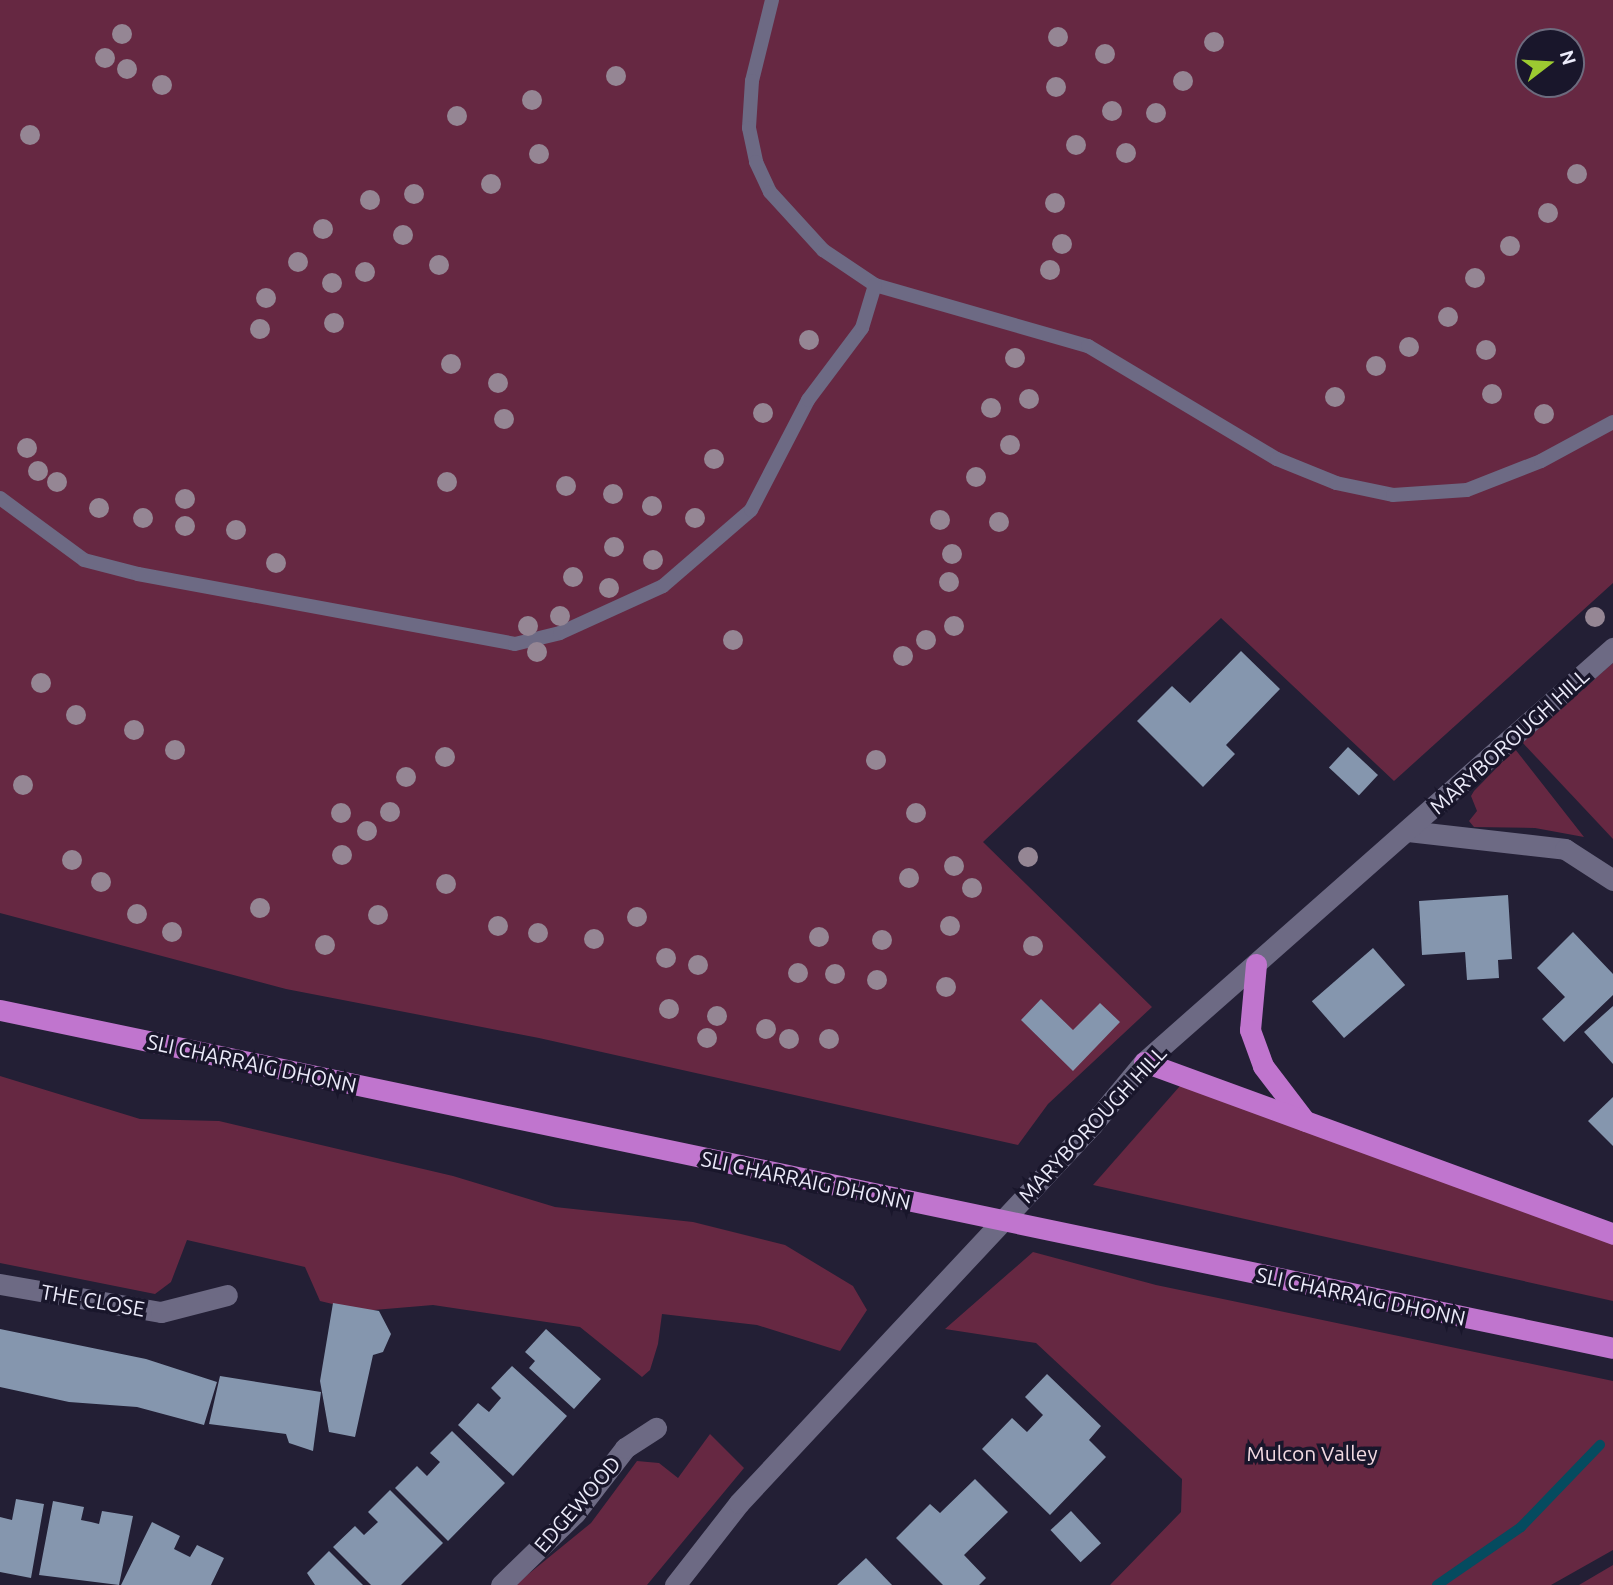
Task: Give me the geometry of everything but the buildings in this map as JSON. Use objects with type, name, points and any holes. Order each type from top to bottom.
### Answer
[{"type":"highway","points":[[1256,964],[1250,1030],[1263,1066],[1305,1121]]},
{"type":"highway","name":"SLI CHARRAIG DHONN","points":[[0,1010],[1613,1348]]},
{"type":"highway","points":[[1144,1062],[1613,1234]]},
{"type":"street","name":"MARYBOROUGH HILL","points":[[674,1585],[739,1503],[906,1321],[1092,1125],[1144,1062],[1613,648]]},
{"type":"street","points":[[1408,831],[1565,849],[1613,880]]},
{"type":"street","name":"THE CLOSE","points":[[0,1284],[161,1312],[227,1296]]},
{"type":"street","name":"EDGEWOOD","points":[[502,1585],[575,1513],[625,1448],[656,1428]]},
{"type":"lane","points":[[772,0],[752,81],[749,128],[756,162],[770,192],[823,250],[875,285],[1088,346],[1277,458],[1336,483],[1393,495],[1466,490],[1541,461],[1613,422]]},
{"type":"lane","points":[[0,498],[84,559],[138,574],[515,644],[560,633],[663,586],[751,510],[808,400],[862,328],[875,285]]},
{"type":"green space","points":[[0,0],[1613,0],[1613,583],[1394,781],[1221,618],[983,842],[1152,1007],[1048,1104],[1018,1145],[539,1038],[286,989],[0,913]]},
{"type":"green space","points":[[1613,663],[1613,839],[1522,742]]},
{"type":"green space","points":[[1515,749],[1584,837],[1535,828],[1474,827],[1469,821],[1477,811],[1471,796],[1474,791]]},
{"type":"green space","points":[[0,1076],[140,1119],[219,1121],[453,1176],[555,1207],[693,1222],[785,1245],[853,1286],[867,1310],[840,1351],[757,1325],[662,1314],[658,1344],[650,1370],[642,1377],[580,1327],[433,1305],[362,1311],[320,1301],[305,1267],[187,1240],[171,1282],[155,1294],[0,1263]]},
{"type":"green space","points":[[1187,1078],[1613,1242],[1613,1301],[1093,1185]]},
{"type":"green space","name":"Mulcon Valley","points":[[1033,1252],[1156,1285],[1613,1381],[1613,1550],[1551,1585],[1110,1585],[1181,1512],[1182,1479],[1036,1343],[945,1329]]},
{"type":"green space","points":[[710,1434],[744,1468],[647,1585],[515,1585],[591,1523],[637,1461],[659,1463],[678,1478]]},
{"type":"green space","points":[[1613,1565],[1613,1585],[1579,1585]]},
{"type":"waterway","points":[[1437,1585],[1521,1527],[1600,1445]]}]
